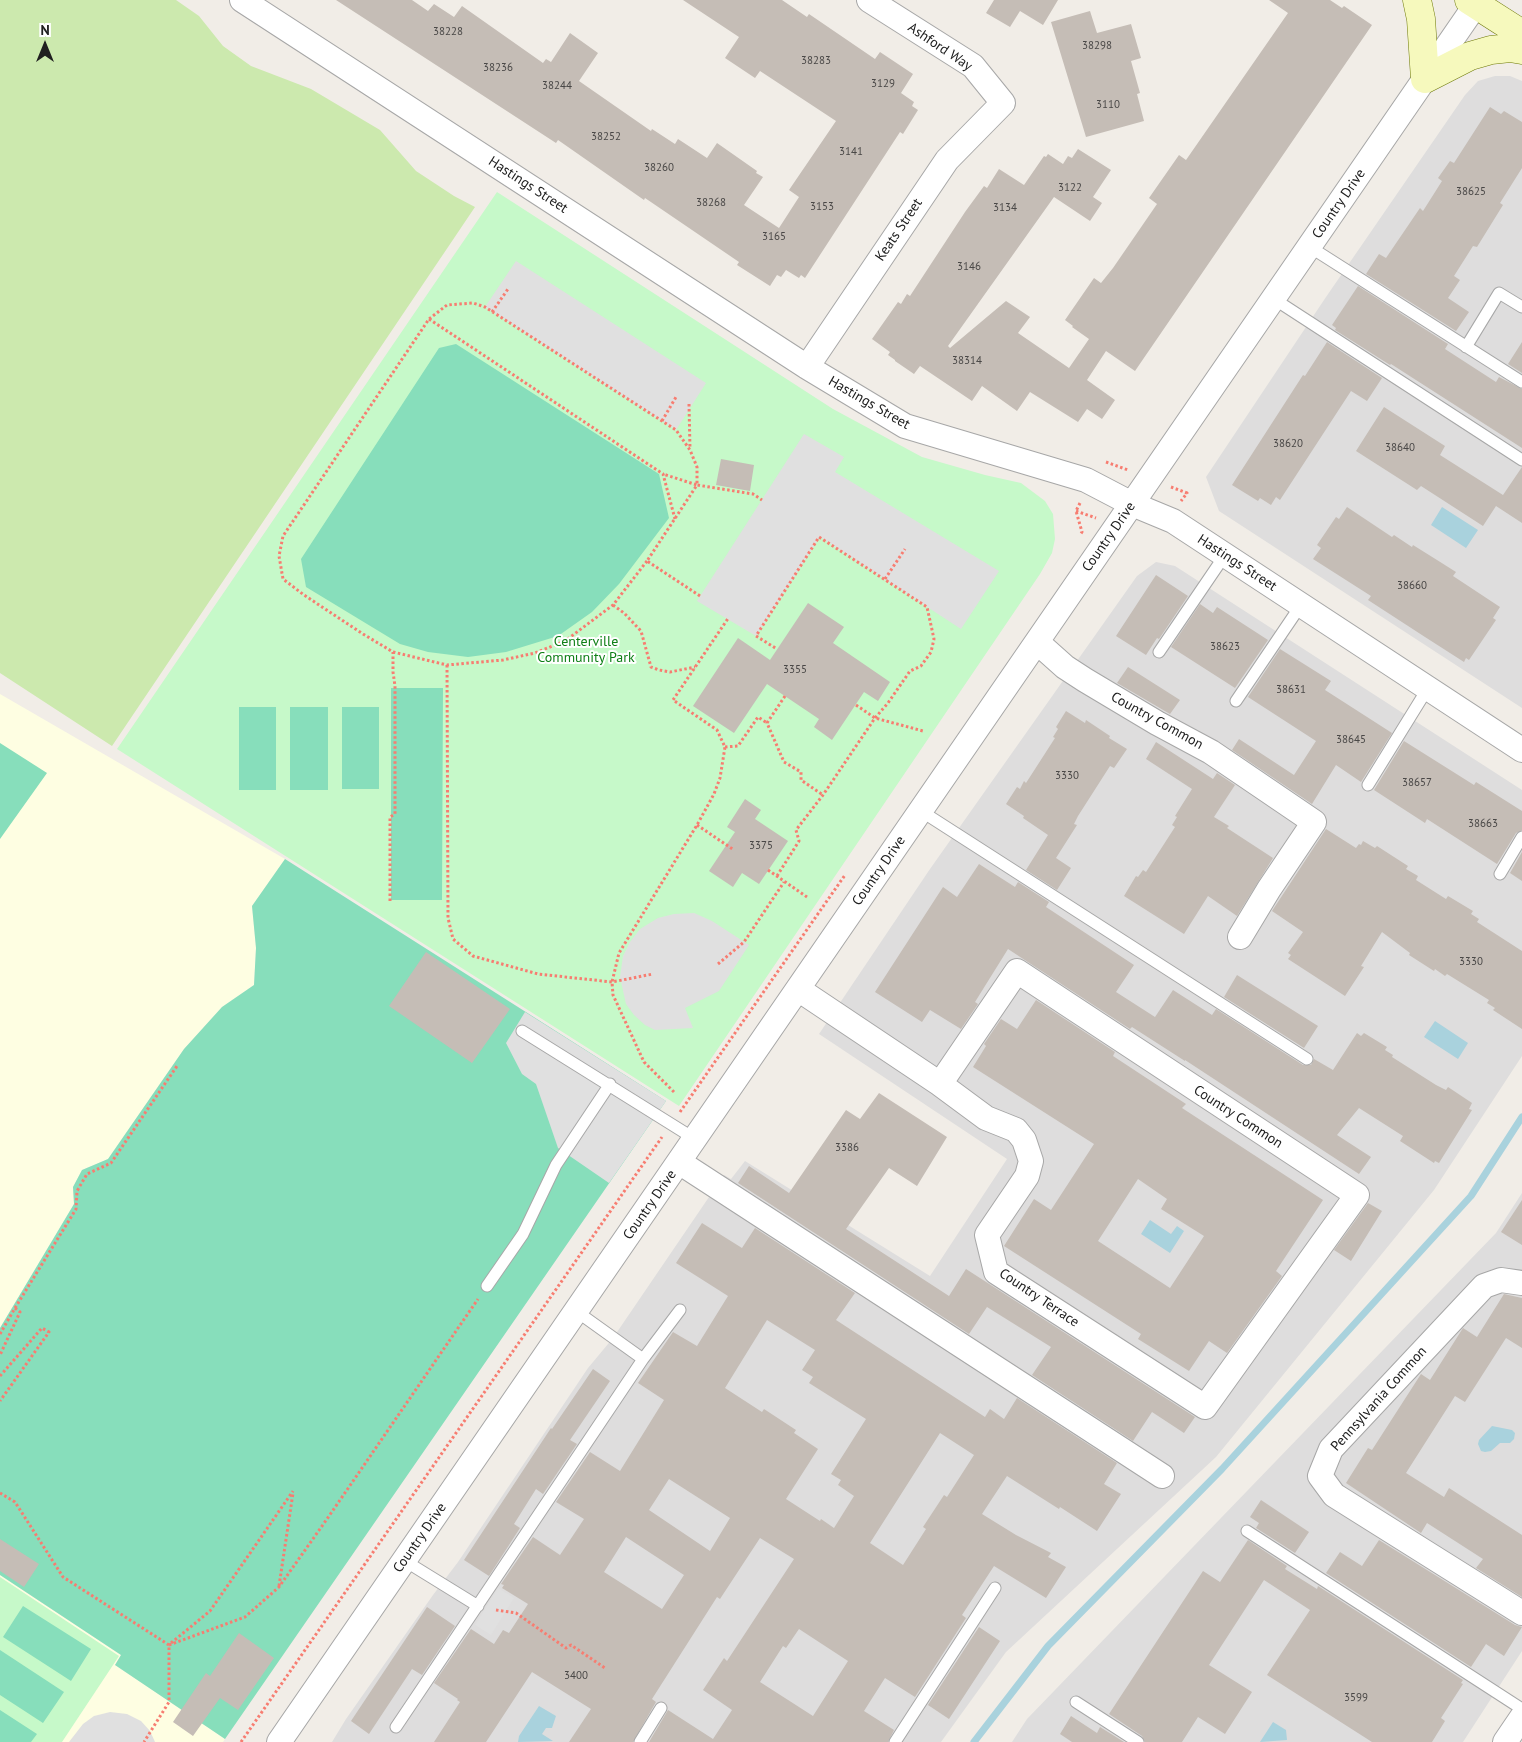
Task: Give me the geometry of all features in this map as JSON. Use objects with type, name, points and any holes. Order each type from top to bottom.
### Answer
[{"type":"main road","points":[[1417,0],[1421,19],[1425,79],[1470,56],[1491,50],[1510,48],[1522,50]]},
{"type":"main road","points":[[1475,1],[1522,34]]},
{"type":"street","name":"Hastings Street","points":[[242,0],[807,367],[905,426],[1086,480],[1132,504],[1173,521],[1522,750]]},
{"type":"street","name":"Ashford Way","points":[[869,0],[973,66],[1003,103]]},
{"type":"street","name":"Country Drive","points":[[279,1742],[1310,247],[1425,79],[1475,1]]},
{"type":"street","name":"Keats Street","points":[[807,367],[947,160],[1003,103]]},
{"type":"street","name":"Country Common","points":[[1037,642],[1065,667],[1085,680],[1157,724],[1211,752],[1314,822],[1269,889],[1240,937]]},
{"type":"street","name":"Country Common","points":[[940,1084],[1016,971],[1357,1195],[1205,1407]]},
{"type":"street","name":"Country Terrace","points":[[798,989],[940,1084],[986,1118],[1016,1130],[1024,1140],[1031,1160],[1028,1176],[987,1235],[996,1272],[1205,1407]]},
{"type":"street","points":[[679,1162],[1162,1476]]},
{"type":"street","name":"Pennsylvania Common","points":[[1522,1283],[1501,1280],[1484,1286],[1331,1449],[1320,1476],[1334,1495],[1522,1613]]},
{"type":"street","points":[[1505,1742],[1522,1717]]},
{"type":"lane","points":[[1310,247],[1522,382]]},
{"type":"lane","points":[[1466,347],[1499,293],[1522,307]]},
{"type":"lane","points":[[1274,299],[1522,460]]},
{"type":"lane","points":[[1159,652],[1225,555]]},
{"type":"lane","points":[[1236,701],[1301,605]]},
{"type":"lane","points":[[1368,785],[1428,688]]},
{"type":"lane","points":[[921,810],[1307,1058]]},
{"type":"lane","points":[[1500,874],[1522,838]]},
{"type":"lane","points":[[522,1031],[610,1084],[695,1139]]},
{"type":"lane","points":[[487,1286],[522,1234],[556,1166],[610,1084]]},
{"type":"lane","points":[[396,1727],[643,1359],[680,1310]]},
{"type":"lane","points":[[576,1312],[643,1359]]},
{"type":"lane","points":[[1247,1531],[1522,1709]]},
{"type":"lane","points":[[404,1560],[478,1606]]},
{"type":"lane","points":[[895,1742],[995,1588]]},
{"type":"lane","points":[[1076,1702],[1138,1742]]},
{"type":"lane","points":[[640,1742],[661,1708]]},
{"type":"path","points":[[492,312],[508,289]]},
{"type":"path","points":[[473,303],[492,312],[676,430],[690,450],[698,467],[697,485],[647,561],[613,605],[564,640],[535,653],[503,660],[447,665],[393,652],[304,596],[283,579],[279,556],[283,536],[429,319],[447,305],[473,303]]},
{"type":"path","points":[[429,319],[663,474],[697,485],[753,494],[762,500]]},
{"type":"path","points":[[662,421],[676,397]]},
{"type":"path","points":[[689,404],[690,450]]},
{"type":"path","points":[[663,474],[675,519]]},
{"type":"path","points":[[776,876],[799,841],[796,830],[910,672],[921,666],[931,652],[934,639],[927,606],[819,537],[756,636],[777,649]]},
{"type":"path","points":[[885,579],[905,549]]},
{"type":"path","points":[[647,561],[700,596]]},
{"type":"path","points":[[613,605],[624,613],[641,631],[651,666],[670,672],[695,667]]},
{"type":"path","points":[[674,1092],[644,1062],[613,995],[612,982],[619,953],[696,826],[714,794],[720,778],[725,747],[717,730],[673,700],[729,617]]},
{"type":"path","points":[[390,902],[390,817],[395,814],[395,686],[393,652]]},
{"type":"path","points":[[447,665],[448,918],[453,939],[473,956],[538,974],[612,982],[653,974]]},
{"type":"path","points":[[767,723],[785,696]]},
{"type":"path","points":[[856,705],[875,718],[922,732]]},
{"type":"path","points":[[725,747],[738,746],[758,717],[767,723],[784,762],[801,772],[801,780],[823,795]]},
{"type":"path","points":[[696,826],[734,850]]},
{"type":"path","points":[[768,870],[807,897]]},
{"type":"path","points":[[718,964],[744,942],[784,882]]},
{"type":"path","points":[[0,1334],[76,1209],[77,1191],[87,1174],[111,1163],[177,1066]]},
{"type":"path","points":[[168,1645],[245,1618],[279,1586],[487,1286]]},
{"type":"path","points":[[0,1355],[20,1312],[15,1308]]},
{"type":"path","points":[[0,1376],[42,1328],[49,1332],[0,1401]]},
{"type":"path","points":[[168,1645],[210,1611],[293,1491],[279,1586]]},
{"type":"path","points":[[0,1493],[15,1502],[63,1577],[168,1645]]},
{"type":"path","points":[[478,1606],[516,1613],[566,1648],[571,1645],[605,1668]]},
{"type":"path","points":[[144,1742],[169,1702],[168,1645]]},
{"type":"shaded area","points":[[1495,76],[1510,76],[1522,81],[1522,708],[1219,511],[1206,477],[1326,297],[1465,95],[1478,81]]},
{"type":"shaded area","points":[[516,261],[706,383],[676,430],[485,307]]},
{"type":"shaded area","points":[[804,434],[844,457],[835,472],[999,571],[961,629],[820,537],[756,636],[697,601]]},
{"type":"shaded area","points":[[1156,562],[1175,566],[1522,790],[1522,1056],[1434,1190],[1216,1457],[1006,1652],[941,1742],[332,1742],[346,1719],[458,1562],[588,1368],[613,1338],[724,1175],[731,1179],[745,1161],[930,1276],[1007,1159],[819,1034],[930,869],[1137,576]]},
{"type":"shaded area","points":[[0,694],[285,859],[252,906],[256,948],[254,985],[222,1007],[184,1049],[108,1159],[82,1170],[73,1187],[74,1204],[0,1328]]},
{"type":"shaded area","points":[[694,913],[712,921],[749,945],[719,991],[685,1008],[693,1028],[655,1030],[645,1025],[626,1004],[620,977],[623,956],[630,942],[640,929],[658,918],[674,914]]},
{"type":"shaded area","points":[[525,1012],[666,1101],[609,1183],[558,1148],[536,1084],[522,1074],[506,1043]]},
{"type":"shaded area","points":[[1522,1193],[1522,1651],[1463,1742],[1012,1742],[1027,1719],[1496,1233]]},
{"type":"shaded area","points":[[0,1575],[121,1655],[115,1665],[225,1739],[223,1742],[0,1742]]},
{"type":"shaded area","points":[[498,1588],[514,1598],[491,1635],[475,1625]]},
{"type":"shaded area","points":[[110,1712],[127,1714],[141,1721],[150,1731],[155,1742],[69,1742],[83,1724],[94,1716]]},
{"type":"green space","points":[[0,0],[176,0],[199,16],[223,46],[251,66],[311,89],[380,130],[416,171],[454,196],[475,207],[112,746],[0,673]]},
{"type":"green space","name":"Centerville Community Park","points":[[497,192],[833,409],[922,457],[1021,483],[1045,501],[1053,514],[1055,539],[1052,553],[1040,574],[679,1106],[117,749]]},
{"type":"green space","points":[[456,344],[659,474],[669,518],[619,584],[592,612],[558,636],[506,652],[468,657],[428,652],[400,644],[306,587],[301,559],[439,348]]},
{"type":"green space","points":[[391,688],[443,688],[442,900],[391,900]]},
{"type":"green space","points":[[239,707],[276,707],[276,790],[239,790]]},
{"type":"green space","points":[[290,707],[328,707],[328,790],[290,790]]},
{"type":"green space","points":[[342,707],[379,707],[379,789],[342,789]]},
{"type":"green space","points":[[0,743],[47,773],[0,839]]},
{"type":"green space","points":[[285,859],[666,1101],[225,1739],[115,1665],[121,1655],[0,1575],[0,1328],[74,1204],[73,1187],[82,1170],[108,1159],[184,1049],[222,1007],[254,985],[256,948],[252,906]]},
{"type":"green space","points":[[0,1577],[119,1656],[62,1742],[0,1742]]},
{"type":"green space","points":[[23,1606],[91,1649],[71,1681],[3,1637]]},
{"type":"green space","points":[[0,1650],[64,1692],[43,1723],[0,1695]]},
{"type":"green space","points":[[0,1710],[37,1734],[31,1742],[0,1742]]},
{"type":"water","points":[[1442,507],[1478,530],[1466,548],[1431,525]]},
{"type":"water","points":[[1435,1021],[1468,1043],[1458,1059],[1424,1037]]},
{"type":"water","points":[[1150,1220],[1171,1234],[1177,1226],[1184,1231],[1170,1253],[1141,1234]]},
{"type":"water","points":[[1492,1426],[1512,1430],[1515,1433],[1514,1439],[1510,1443],[1500,1443],[1491,1451],[1481,1451],[1478,1444],[1479,1440]]},
{"type":"water","points":[[539,1706],[556,1716],[552,1728],[546,1728],[542,1734],[553,1741],[518,1742],[519,1736]]},
{"type":"water","points":[[1273,1722],[1286,1730],[1287,1740],[1260,1742]]},
{"type":"building","points":[[336,0],[412,0],[428,11],[434,4],[454,17],[462,6],[543,63],[546,59],[551,62],[570,33],[598,53],[579,81],[651,131],[652,129],[675,144],[678,139],[707,158],[717,143],[757,171],[756,173],[763,177],[744,205],[779,228],[799,197],[789,190],[836,121],[760,71],[755,78],[725,58],[739,37],[683,0],[782,0],[807,17],[809,14],[875,59],[880,52],[913,74],[901,93],[914,102],[912,106],[918,110],[903,134],[900,132],[805,278],[801,275],[799,278],[786,270],[781,277],[777,275],[770,286],[737,265],[739,262],[645,198],[644,200],[558,140],[556,143]]},
{"type":"building","points":[[994,0],[1058,0],[1043,25],[1020,11],[1010,27],[986,13]]},
{"type":"building","points":[[1269,0],[1330,0],[1342,8],[1344,6],[1372,25],[1135,371],[1106,351],[1087,380],[1115,400],[1102,419],[1087,409],[1078,422],[1030,392],[1017,411],[982,386],[972,401],[920,366],[914,374],[895,361],[888,355],[890,352],[872,339],[898,302],[901,304],[907,294],[910,296],[965,212],[984,186],[987,188],[999,169],[1024,185],[1044,156],[1046,157],[1048,154],[1063,164],[1068,156],[1072,158],[1078,149],[1111,170],[1093,197],[1102,203],[1090,221],[1054,197],[948,346],[950,348],[1006,301],[1030,317],[1018,333],[1069,368],[1089,339],[1065,320],[1094,278],[1101,283],[1113,268],[1157,204],[1149,198],[1179,155],[1186,160],[1288,13]]},
{"type":"building","points":[[1090,11],[1097,33],[1131,24],[1141,58],[1131,61],[1140,93],[1137,94],[1144,121],[1086,137],[1051,22]]},
{"type":"building","points":[[1490,107],[1501,114],[1504,111],[1522,122],[1522,168],[1500,203],[1503,205],[1477,247],[1473,246],[1454,276],[1460,280],[1448,298],[1469,312],[1456,331],[1366,274],[1379,254],[1386,258],[1420,208],[1423,211],[1442,181],[1438,178],[1450,161],[1454,163]]},
{"type":"building","points":[[1358,286],[1448,344],[1445,349],[1496,382],[1499,377],[1522,389],[1522,448],[1335,330],[1336,328],[1332,325]]},
{"type":"building","points":[[1327,342],[1382,378],[1367,401],[1351,391],[1280,500],[1276,497],[1271,505],[1260,498],[1258,501],[1232,485],[1303,375],[1305,376]]},
{"type":"building","points":[[1522,342],[1522,373],[1508,364]]},
{"type":"building","points":[[1384,407],[1445,446],[1440,455],[1503,495],[1522,467],[1522,523],[1496,506],[1483,526],[1421,486],[1417,490],[1356,451]]},
{"type":"building","points":[[721,459],[754,465],[750,491],[716,485]]},
{"type":"building","points":[[1347,507],[1392,537],[1394,535],[1412,547],[1413,545],[1456,572],[1453,576],[1500,607],[1493,618],[1496,620],[1469,660],[1466,658],[1464,662],[1425,637],[1368,600],[1371,596],[1313,559],[1321,548],[1317,545],[1336,517],[1339,519]]},
{"type":"building","points":[[1156,575],[1188,596],[1146,655],[1116,636]]},
{"type":"building","points":[[808,603],[844,627],[833,643],[890,682],[878,701],[864,692],[832,740],[814,727],[819,719],[767,684],[734,733],[693,706],[738,638],[770,660]]},
{"type":"building","points":[[1200,604],[1213,613],[1217,607],[1268,640],[1235,688],[1171,647]]},
{"type":"building","points":[[1280,649],[1331,681],[1325,690],[1392,733],[1361,782],[1336,765],[1312,804],[1232,750],[1239,739],[1294,775],[1316,741],[1248,697]]},
{"type":"building","points":[[1128,667],[1180,700],[1170,714],[1117,683]]},
{"type":"building","points":[[1066,711],[1085,723],[1086,720],[1127,749],[1114,768],[1110,766],[1078,816],[1074,824],[1077,825],[1056,858],[1071,868],[1057,890],[1026,870],[1048,835],[1006,804],[1017,787],[1020,789],[1024,781],[1026,783],[1055,738],[1053,737],[1058,729],[1056,727]]},
{"type":"building","points":[[1404,741],[1474,785],[1476,782],[1522,811],[1522,830],[1516,833],[1497,864],[1427,819],[1425,823],[1374,790]]},
{"type":"building","points":[[1156,742],[1213,779],[1217,773],[1235,785],[1214,817],[1229,826],[1227,828],[1273,858],[1237,916],[1208,896],[1184,934],[1124,896],[1136,876],[1138,877],[1143,870],[1146,872],[1175,827],[1172,825],[1177,817],[1175,816],[1192,789],[1146,759]]},
{"type":"building","points":[[745,799],[761,810],[755,819],[788,841],[759,884],[742,873],[733,887],[709,871],[735,832],[727,827]]},
{"type":"building","points":[[1326,829],[1356,848],[1363,841],[1375,848],[1377,846],[1408,866],[1406,869],[1418,876],[1416,880],[1446,899],[1448,896],[1473,911],[1471,914],[1479,919],[1477,922],[1522,951],[1522,1029],[1493,1010],[1495,1008],[1487,1003],[1489,1000],[1447,974],[1445,976],[1435,969],[1434,971],[1409,955],[1410,953],[1382,932],[1361,966],[1364,967],[1345,996],[1288,959],[1291,955],[1288,953],[1303,932],[1272,911]]},
{"type":"building","points":[[1522,852],[1522,881],[1510,873]]},
{"type":"building","points":[[979,864],[1015,887],[1018,882],[1049,902],[1046,907],[1134,965],[1116,992],[1155,1017],[1173,990],[1212,1015],[1216,1009],[1303,1065],[1311,1065],[1314,1059],[1333,1070],[1357,1033],[1361,1036],[1364,1033],[1387,1047],[1385,1050],[1393,1055],[1392,1057],[1436,1085],[1446,1090],[1448,1087],[1472,1103],[1469,1109],[1472,1110],[1439,1163],[1435,1161],[1434,1163],[1400,1141],[1403,1136],[1359,1108],[1337,1135],[1371,1157],[1359,1174],[1185,1060],[1132,1027],[1130,1029],[1008,949],[975,1002],[978,1004],[961,1029],[930,1010],[922,1022],[875,992],[943,887],[957,897]]},
{"type":"building","points":[[426,952],[510,1009],[472,1063],[389,1006]]},
{"type":"building","points":[[1237,975],[1318,1026],[1304,1048],[1224,997]]},
{"type":"building","points":[[1036,1000],[1115,1052],[1113,1056],[1186,1104],[1182,1108],[1323,1200],[1276,1271],[1282,1276],[1227,1353],[1209,1341],[1189,1371],[1138,1339],[1141,1334],[1004,1246],[1034,1199],[1051,1210],[1094,1144],[973,1067],[986,1046],[984,1044],[1001,1019],[1017,1029]],"holes":[[[1138,1179],[1167,1199],[1161,1209],[1204,1236],[1170,1288],[1098,1241]]]},
{"type":"building","points":[[879,1093],[947,1137],[917,1186],[889,1168],[846,1229],[949,1296],[966,1269],[1195,1417],[1184,1433],[1152,1412],[1133,1441],[1032,1375],[1051,1347],[987,1307],[969,1334],[738,1183],[749,1166],[789,1193],[846,1110],[860,1119]]},
{"type":"building","points":[[1522,1200],[1522,1245],[1501,1232]]},
{"type":"building","points":[[1368,1203],[1382,1211],[1351,1261],[1334,1250]]},
{"type":"building","points":[[702,1223],[742,1248],[755,1228],[855,1293],[836,1320],[985,1417],[990,1409],[1004,1419],[1017,1398],[1117,1463],[1104,1484],[1121,1494],[1097,1531],[1007,1476],[982,1514],[1016,1535],[1051,1553],[1048,1557],[1066,1567],[1046,1598],[994,1566],[962,1615],[966,1618],[915,1697],[885,1678],[864,1711],[894,1730],[888,1742],[649,1742],[668,1710],[713,1739],[732,1710],[703,1690],[724,1658],[727,1661],[794,1559],[760,1538],[720,1599],[717,1597],[652,1699],[656,1702],[633,1742],[569,1742],[591,1709],[532,1672],[486,1742],[434,1742],[460,1702],[434,1683],[471,1629],[494,1644],[503,1630],[509,1633],[528,1604],[502,1588],[504,1585],[501,1584],[533,1537],[560,1555],[584,1519],[556,1502],[590,1452],[620,1471],[664,1400],[638,1383],[673,1332],[697,1346],[728,1296],[676,1263]],"holes":[[[767,1320],[815,1350],[802,1370],[813,1377],[809,1383],[866,1419],[831,1474],[841,1480],[838,1485],[854,1496],[834,1528],[786,1499],[818,1449],[794,1433],[796,1430],[764,1409],[762,1412],[725,1388]],[[940,1433],[974,1455],[947,1497],[944,1495],[923,1527],[926,1529],[903,1565],[870,1543]],[[669,1479],[730,1518],[710,1551],[649,1510]],[[626,1537],[684,1575],[662,1609],[604,1572]],[[799,1629],[848,1661],[813,1716],[760,1682],[783,1646],[786,1648]]]},
{"type":"building","points":[[1504,1294],[1522,1298],[1522,1348],[1506,1338],[1465,1402],[1455,1396],[1406,1473],[1444,1497],[1449,1488],[1522,1535],[1522,1597],[1476,1568],[1483,1559],[1427,1523],[1421,1533],[1346,1483],[1368,1448],[1372,1450],[1421,1374],[1430,1380],[1463,1328],[1477,1337]]},
{"type":"building","points":[[593,1369],[610,1381],[570,1440],[577,1444],[543,1494],[536,1489],[514,1524],[520,1528],[489,1576],[464,1560],[551,1428]]},
{"type":"building","points":[[1261,1500],[1309,1532],[1295,1553],[1256,1528],[1259,1523],[1250,1517]]},
{"type":"building","points":[[0,1539],[39,1564],[24,1587],[0,1571]]},
{"type":"building","points":[[1248,1540],[1287,1566],[1285,1569],[1317,1589],[1318,1586],[1463,1680],[1461,1683],[1463,1684],[1441,1718],[1445,1721],[1432,1742],[1372,1742],[1267,1675],[1310,1610],[1264,1580],[1209,1665],[1252,1692],[1225,1734],[1198,1717],[1182,1742],[1145,1742],[1142,1736],[1109,1714],[1203,1571],[1220,1582]]},
{"type":"building","points":[[1379,1540],[1515,1625],[1522,1627],[1504,1656],[1486,1644],[1471,1667],[1326,1573],[1340,1552],[1362,1566]]},
{"type":"building","points":[[427,1607],[455,1626],[422,1675],[412,1669],[369,1734],[351,1721]]},
{"type":"building","points":[[979,1627],[1000,1641],[949,1719],[928,1705]]},
{"type":"building","points":[[239,1633],[274,1658],[238,1710],[220,1698],[193,1736],[173,1722],[206,1673],[210,1676]]},
{"type":"building","points":[[1071,1716],[1097,1733],[1100,1727],[1124,1742],[1072,1742],[1060,1734]]},
{"type":"waterway","points":[[974,1742],[1048,1646],[1222,1469],[1471,1196],[1522,1117]]}]
